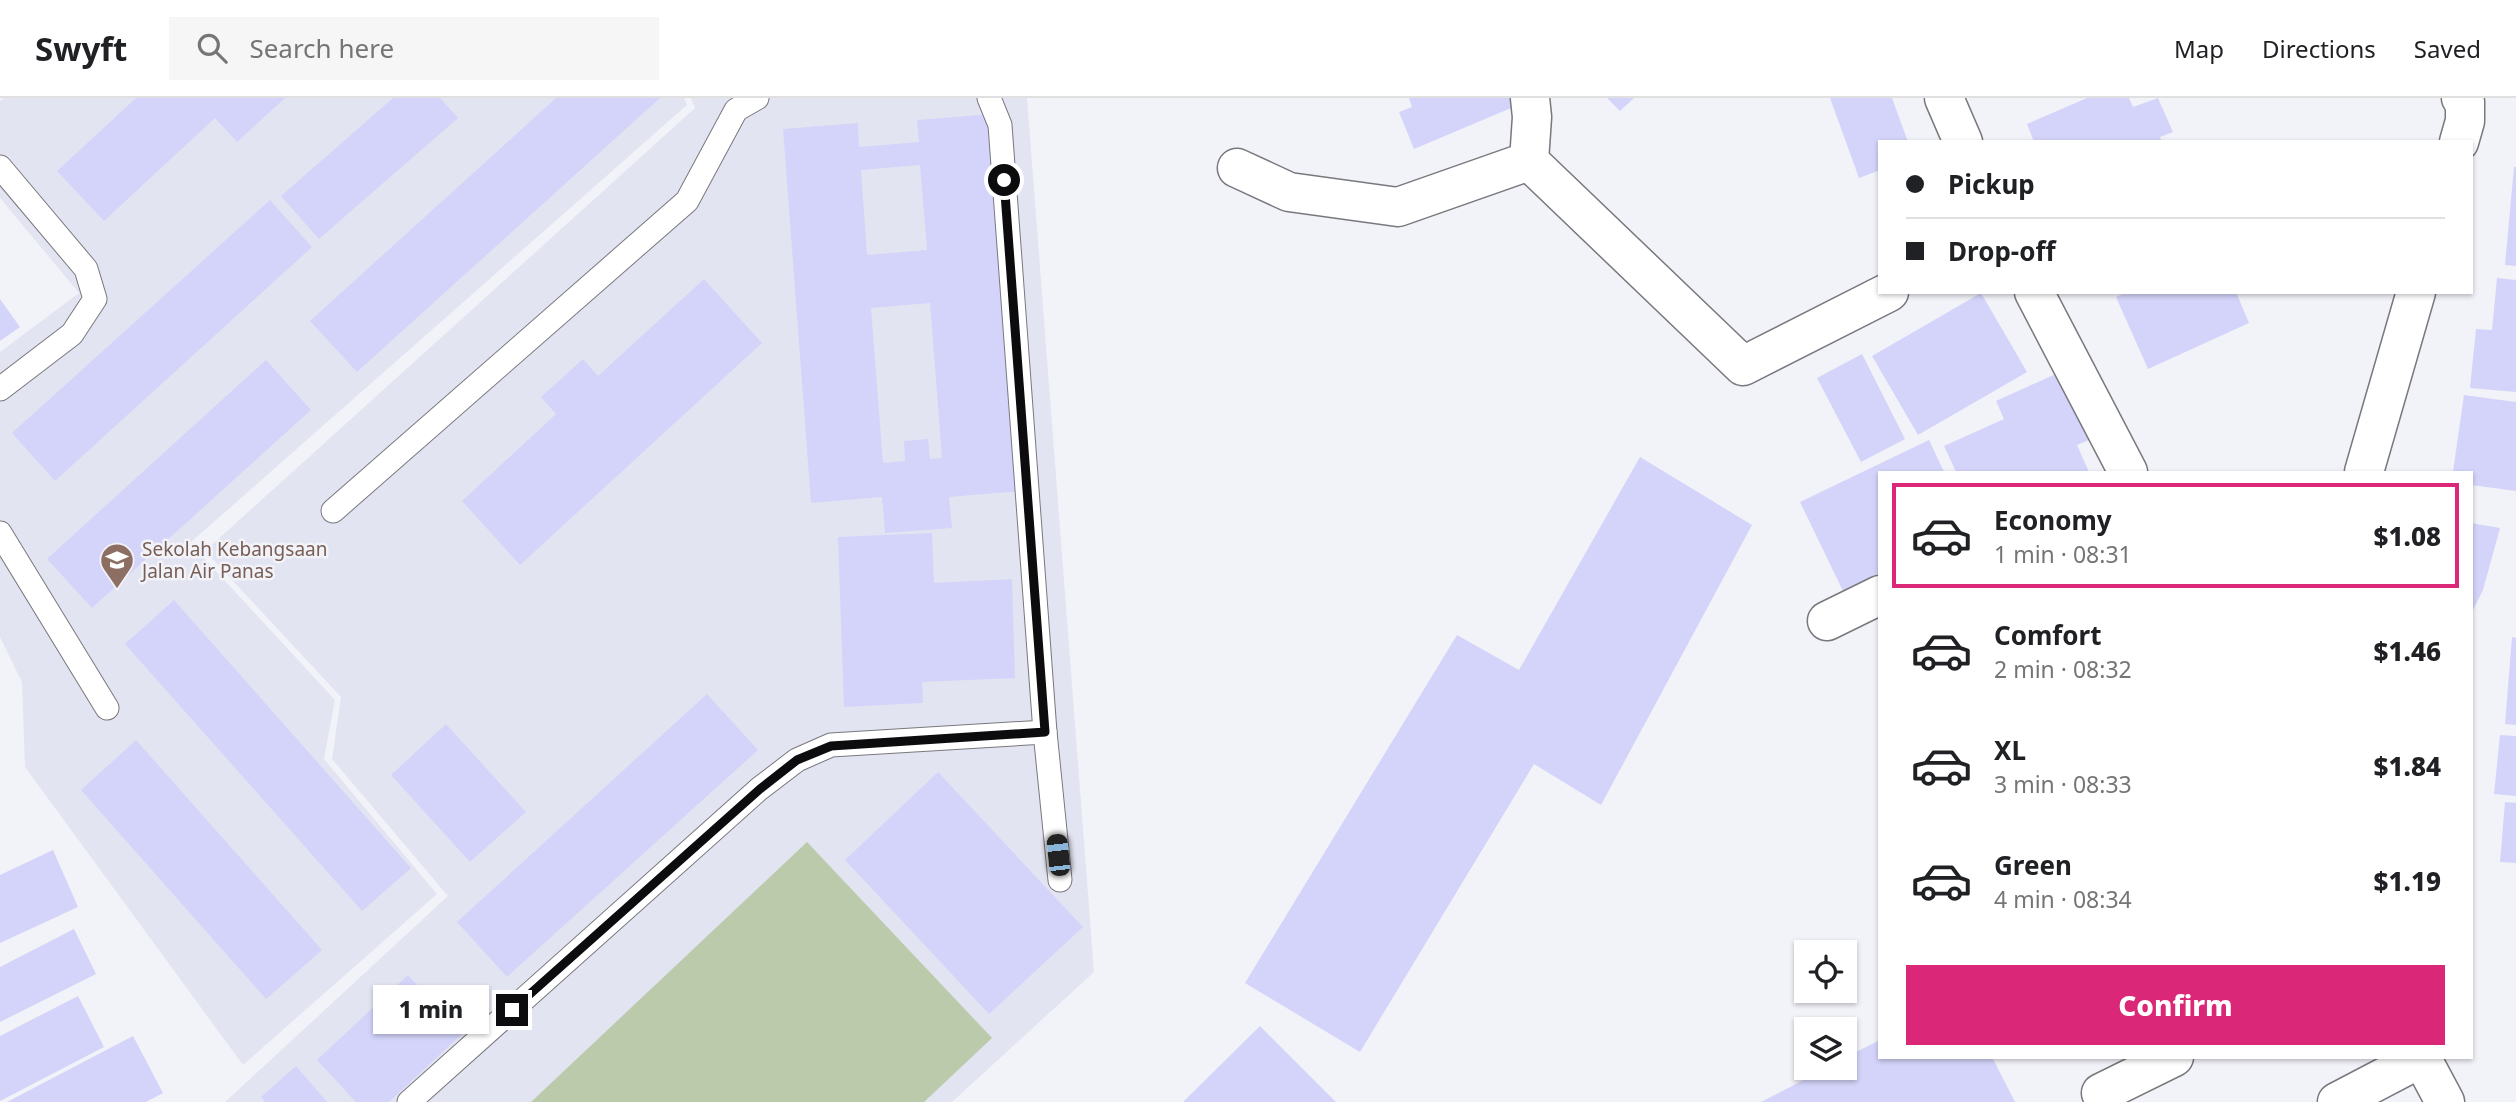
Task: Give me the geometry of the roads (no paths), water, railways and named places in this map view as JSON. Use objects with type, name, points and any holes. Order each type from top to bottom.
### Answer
[{"type":"street","points":[[1529,161],[1532,117],[1530,98]]},
{"type":"street","points":[[1944,98],[1962,140]]},
{"type":"street","points":[[2460,140],[2465,121],[2465,102],[2461,98]]},
{"type":"street","points":[[1237,167],[1289,192],[1398,207],[1529,161]]},
{"type":"street","points":[[1529,161],[1743,366],[1885,294]]},
{"type":"street","points":[[2035,294],[2127,471]]},
{"type":"street","points":[[2364,471],[2415,294]]},
{"type":"street","points":[[1827,621],[1878,596]]},
{"type":"street","points":[[2103,1098],[2171,1059]]},
{"type":"street","points":[[2337,1102],[2419,1059]]},
{"type":"street","points":[[2422,1059],[2445,1102]]},
{"type":"lane","points":[[333,511],[687,201],[731,104],[757,98]]},
{"type":"lane","points":[[989,98],[1000,125],[1045,732],[1060,880]]},
{"type":"lane","points":[[0,167],[86,269],[95,299],[72,334],[0,389]]},
{"type":"lane","points":[[0,533],[107,708]]},
{"type":"lane","points":[[409,1102],[760,789],[797,760],[831,746],[1045,732]]},
{"type":"place","name":"Sekolah Kebangsaan Jalan Air Panas","points":[[117,590]]}]
